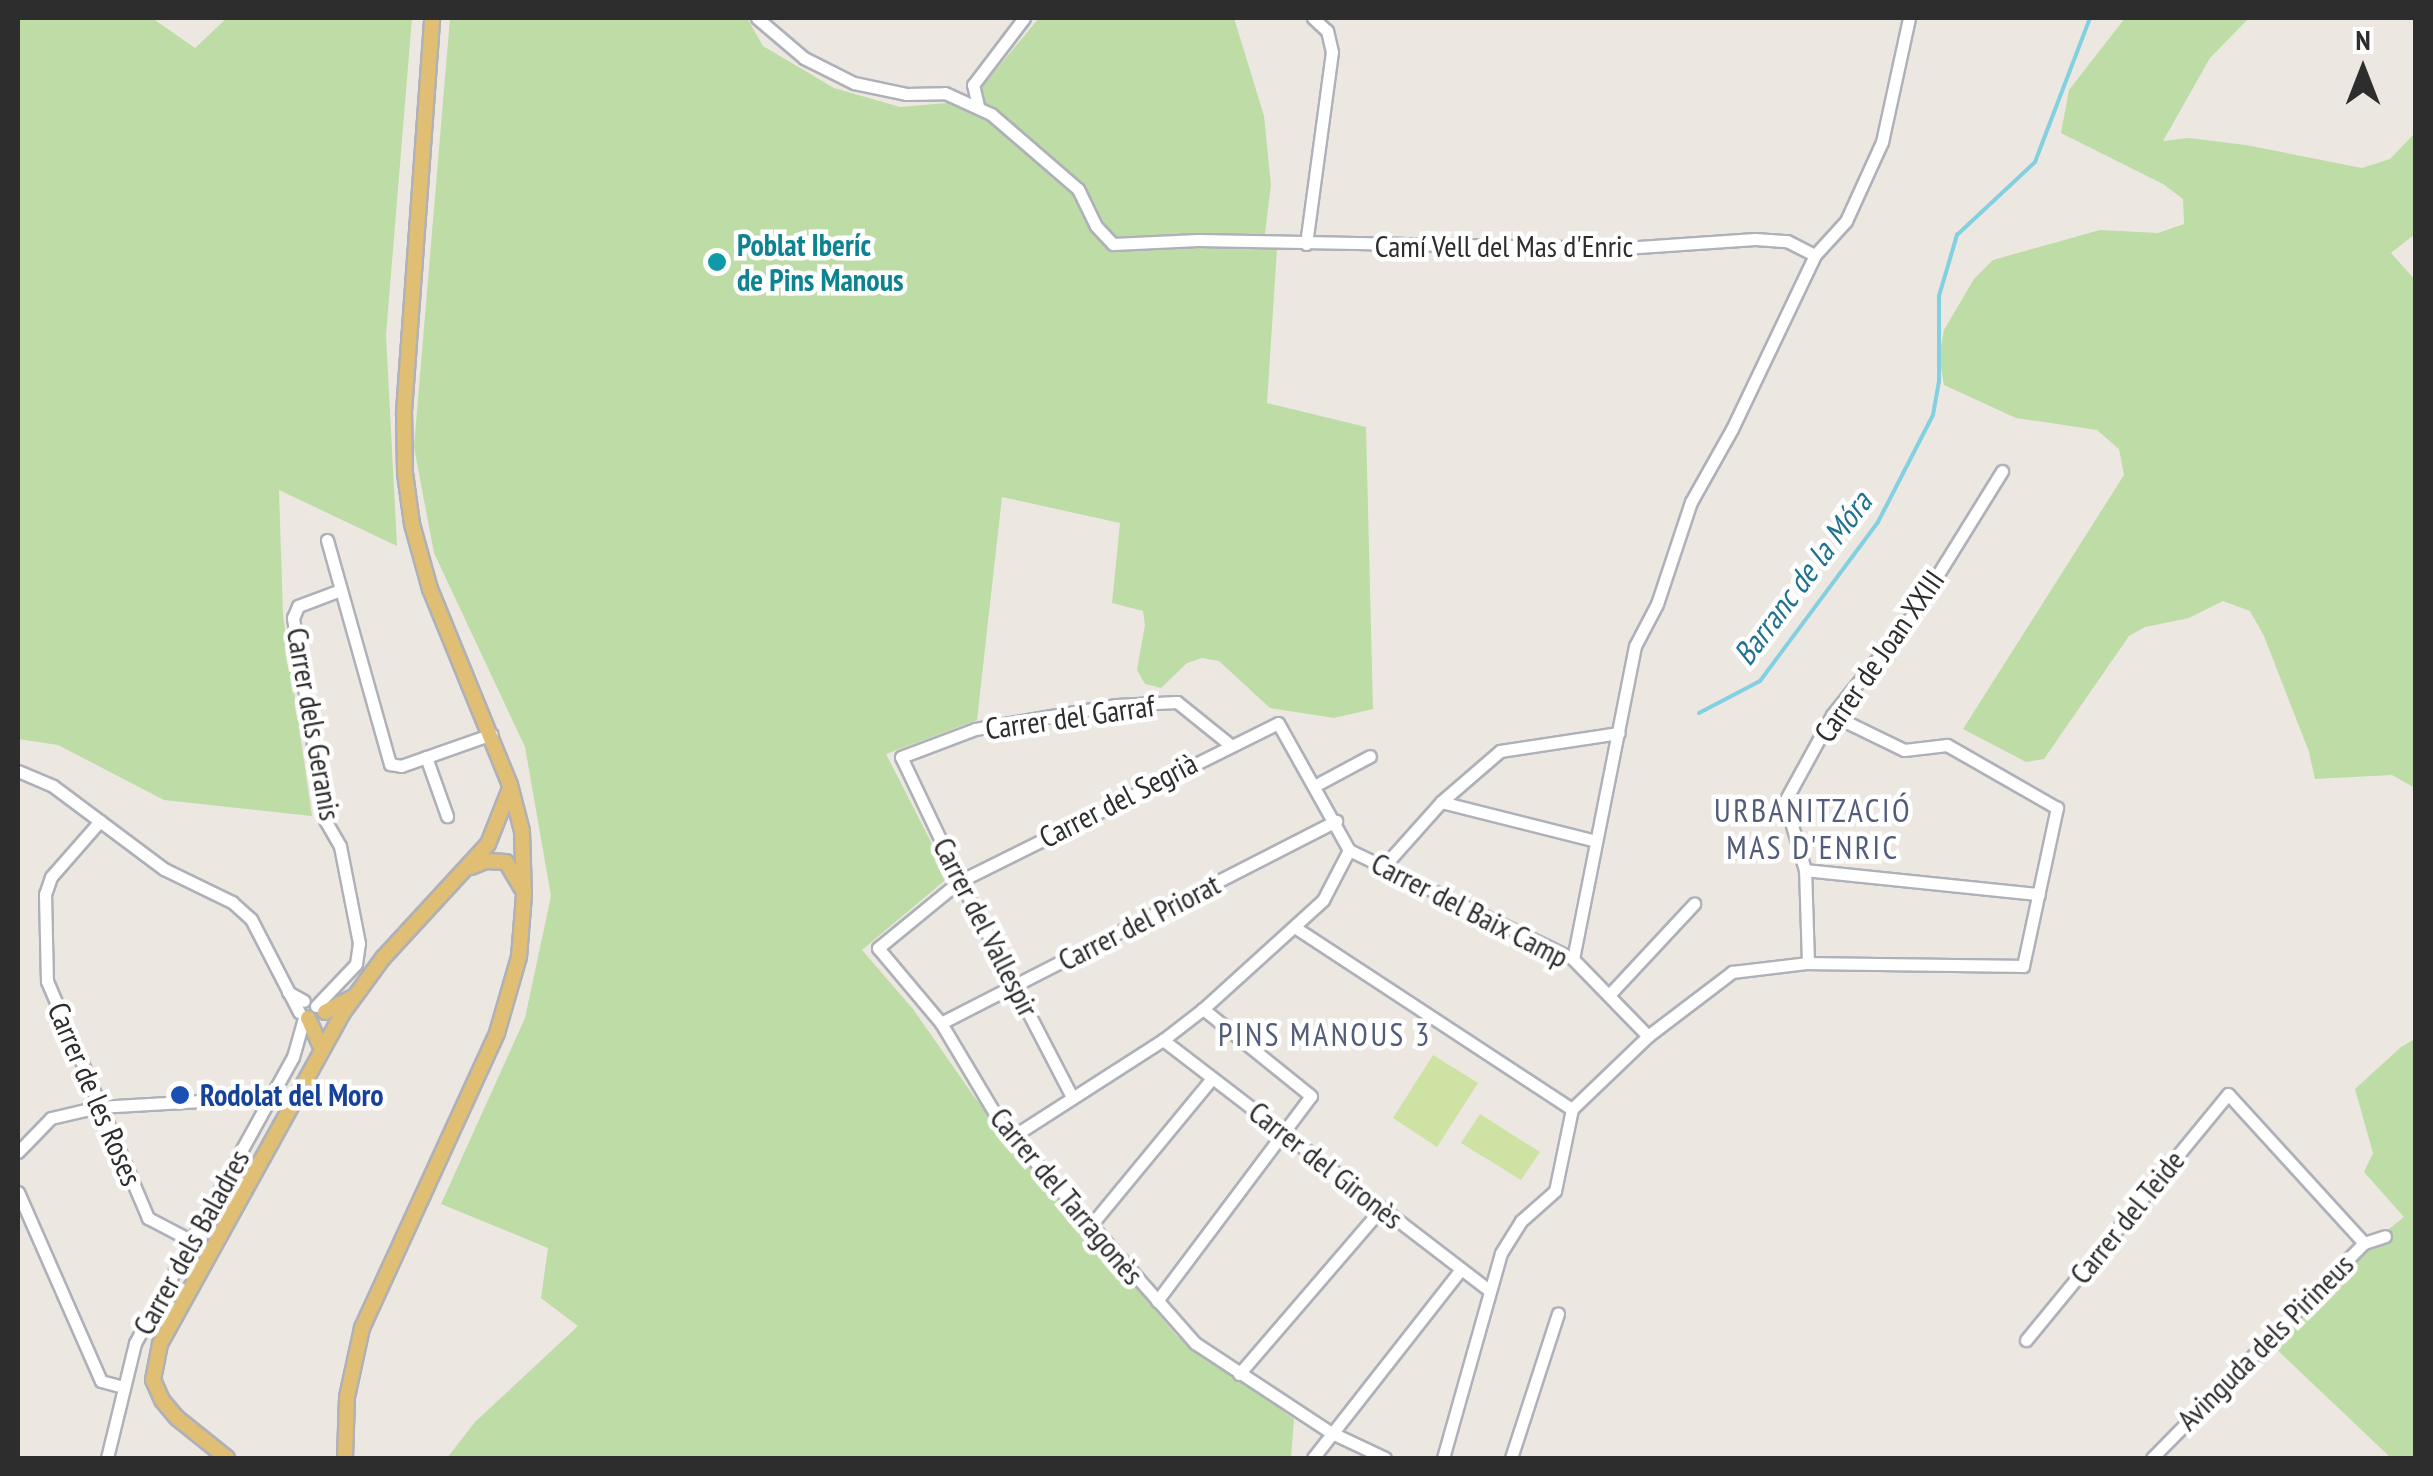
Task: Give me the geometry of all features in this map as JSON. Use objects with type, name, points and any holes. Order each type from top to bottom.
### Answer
[{"type":"main road","points":[[344,1458],[348,1397],[362,1328],[497,1033],[518,956],[524,895],[524,860],[510,785],[430,590],[412,524],[405,473],[404,412],[432,18]]},
{"type":"main road","points":[[227,1458],[168,1409],[154,1380],[155,1357],[334,1028],[383,958],[490,841],[510,785]]},
{"type":"main road","points":[[490,841],[506,834],[520,838]]},
{"type":"main road","points":[[469,868],[513,858],[520,838]]},
{"type":"main road","points":[[490,841],[524,895]]},
{"type":"main road","points":[[310,1012],[354,997]]},
{"type":"main road","points":[[310,1012],[334,1028]]},
{"type":"main road","points":[[310,1012],[322,1049]]},
{"type":"street","name":"Camí Vell del Mas d'Enric","points":[[757,18],[804,58],[854,83],[906,94],[945,93],[978,106],[1078,190],[1096,226],[1113,244],[1198,240],[1624,248],[1754,239],[1787,241],[1815,255]]},
{"type":"street","points":[[978,106],[973,86],[1024,18]]},
{"type":"street","points":[[1306,244],[1332,52],[1327,32],[1313,18]]},
{"type":"street","points":[[1573,959],[1636,646],[1657,604],[1691,502],[1732,428],[1815,255],[1846,221],[1882,142],[1909,18]]},
{"type":"street","name":"Carrer de Joan XXIII","points":[[1808,963],[1806,870],[1785,801],[1832,715],[1914,613],[2002,471]]},
{"type":"street","points":[[327,540],[338,591],[390,764],[401,766],[492,734]]},
{"type":"street","name":"Carrer dels Geranis","points":[[310,1012],[356,964],[359,943],[340,846],[325,820],[293,618],[298,606],[338,591]]},
{"type":"street","name":"Carrer del Garraf","points":[[901,757],[974,729],[1116,704],[1177,702],[1229,744]]},
{"type":"street","points":[[1442,1458],[1502,1254],[1521,1221],[1555,1191],[1572,1109],[1648,1036],[1732,972],[1808,963],[2023,966],[2057,808],[1948,745],[1904,750],[1832,715]]},
{"type":"street","name":"Carrer del Segrià","points":[[960,881],[1278,723]]},
{"type":"street","name":"Carrer del Baix Camp","points":[[1278,723],[1349,850],[1573,959],[1648,1036]]},
{"type":"street","points":[[1384,866],[1441,802],[1500,751],[1620,733]]},
{"type":"street","points":[[1316,785],[1370,756]]},
{"type":"street","points":[[426,757],[447,816]]},
{"type":"street","name":"Carrer del Vallespir","points":[[901,757],[960,881],[1072,1097]]},
{"type":"street","points":[[18,771],[53,786],[164,869],[232,902],[251,918],[288,992],[310,1012]]},
{"type":"street","points":[[1441,802],[1596,841]]},
{"type":"street","name":"Carrer de les Roses","points":[[100,820],[50,877],[45,894],[47,981],[148,1218],[190,1240]]},
{"type":"street","name":"Carrer del Priorat","points":[[941,1023],[1336,821]]},
{"type":"street","points":[[1015,1135],[1163,1040],[1203,1009],[1323,900],[1349,850]]},
{"type":"street","points":[[1806,870],[2040,894]]},
{"type":"street","name":"Carrer del Tarragonès","points":[[960,881],[878,948],[941,1023],[1000,1122],[1195,1343],[1330,1432],[1385,1458]]},
{"type":"street","points":[[1609,995],[1694,904]]},
{"type":"street","points":[[1296,928],[1572,1109]]},
{"type":"street","points":[[1157,1301],[1311,1096],[1203,1009]]},
{"type":"street","name":"Carrer dels Baladres","points":[[107,1458],[136,1342],[270,1097],[310,1012]]},
{"type":"street","name":"Carrer del Gironès","points":[[1163,1040],[1489,1290]]},
{"type":"street","points":[[1091,1224],[1212,1078]]},
{"type":"street","name":"Carrer del Teide","points":[[2026,1340],[2228,1094],[2364,1244]]},
{"type":"street","points":[[18,1152],[52,1118],[98,1107],[270,1097]]},
{"type":"street","points":[[18,1192],[101,1381],[124,1387]]},
{"type":"street","points":[[1239,1374],[1382,1208]]},
{"type":"street","name":"Avinguda dels Pirineus","points":[[2152,1458],[2364,1244],[2385,1236]]},
{"type":"street","points":[[1313,1458],[1461,1270]]},
{"type":"street","points":[[1511,1458],[1558,1313]]},
{"type":"green space","points":[[18,18],[152,18],[195,48],[227,18],[412,18],[386,335],[397,546],[279,490],[283,615],[312,816],[164,800],[58,745],[18,739]]},
{"type":"green space","points":[[450,18],[747,18],[763,46],[834,88],[900,107],[970,101],[1039,18],[1234,18],[1264,116],[1271,185],[1263,249],[1277,249],[1267,403],[1366,427],[1373,709],[1334,718],[1270,708],[1219,661],[1202,658],[1187,663],[1161,688],[1145,684],[1137,670],[1145,625],[1143,611],[1112,603],[1120,523],[1002,497],[977,720],[886,754],[949,877],[862,950],[913,1009],[975,1098],[1177,1336],[1294,1419],[1291,1458],[447,1458],[475,1422],[578,1326],[541,1298],[548,1248],[441,1204],[525,1018],[551,896],[525,747],[434,553],[414,447]]},
{"type":"green space","points":[[2125,18],[2249,18],[2210,58],[2163,141],[2189,138],[2246,145],[2362,168],[2390,159],[2415,133],[2415,234],[2391,253],[2416,281],[2415,788],[2392,775],[2315,779],[2309,752],[2264,636],[2250,611],[2223,601],[2189,618],[2145,627],[2129,636],[2044,759],[2026,762],[1963,729],[2124,475],[2119,449],[2097,430],[2016,418],[1944,385],[1939,357],[1944,330],[1974,279],[1993,260],[2100,230],[2158,233],[2184,224],[2183,199],[2163,184],[2061,133],[2069,90]]},
{"type":"green space","points":[[2415,1039],[2415,1458],[2391,1458],[2271,1344],[2369,1245],[2404,1217],[2364,1172],[2373,1153],[2355,1089]]},
{"type":"green space","points":[[1433,1055],[1478,1083],[1437,1147],[1393,1118]]},
{"type":"green space","points":[[1480,1114],[1540,1152],[1521,1180],[1461,1143]]},
{"type":"waterway","name":"Barranc de la Móra","points":[[1699,713],[1760,681],[1878,522],[1933,415],[1939,381],[1939,296],[1957,235],[2035,162],[2090,18]]},
{"type":"place","name":"Poblat Iberíc de Pins Manous","points":[[717,262]]},
{"type":"place","name":"Rodolat del Moro","points":[[180,1095]]},
{"type":"district","name":"URBANITZACIÓ MAS D'ENRIC","points":[[1813,830]]},
{"type":"district","name":"PINS MANOUS 3","points":[[1325,1034]]}]
